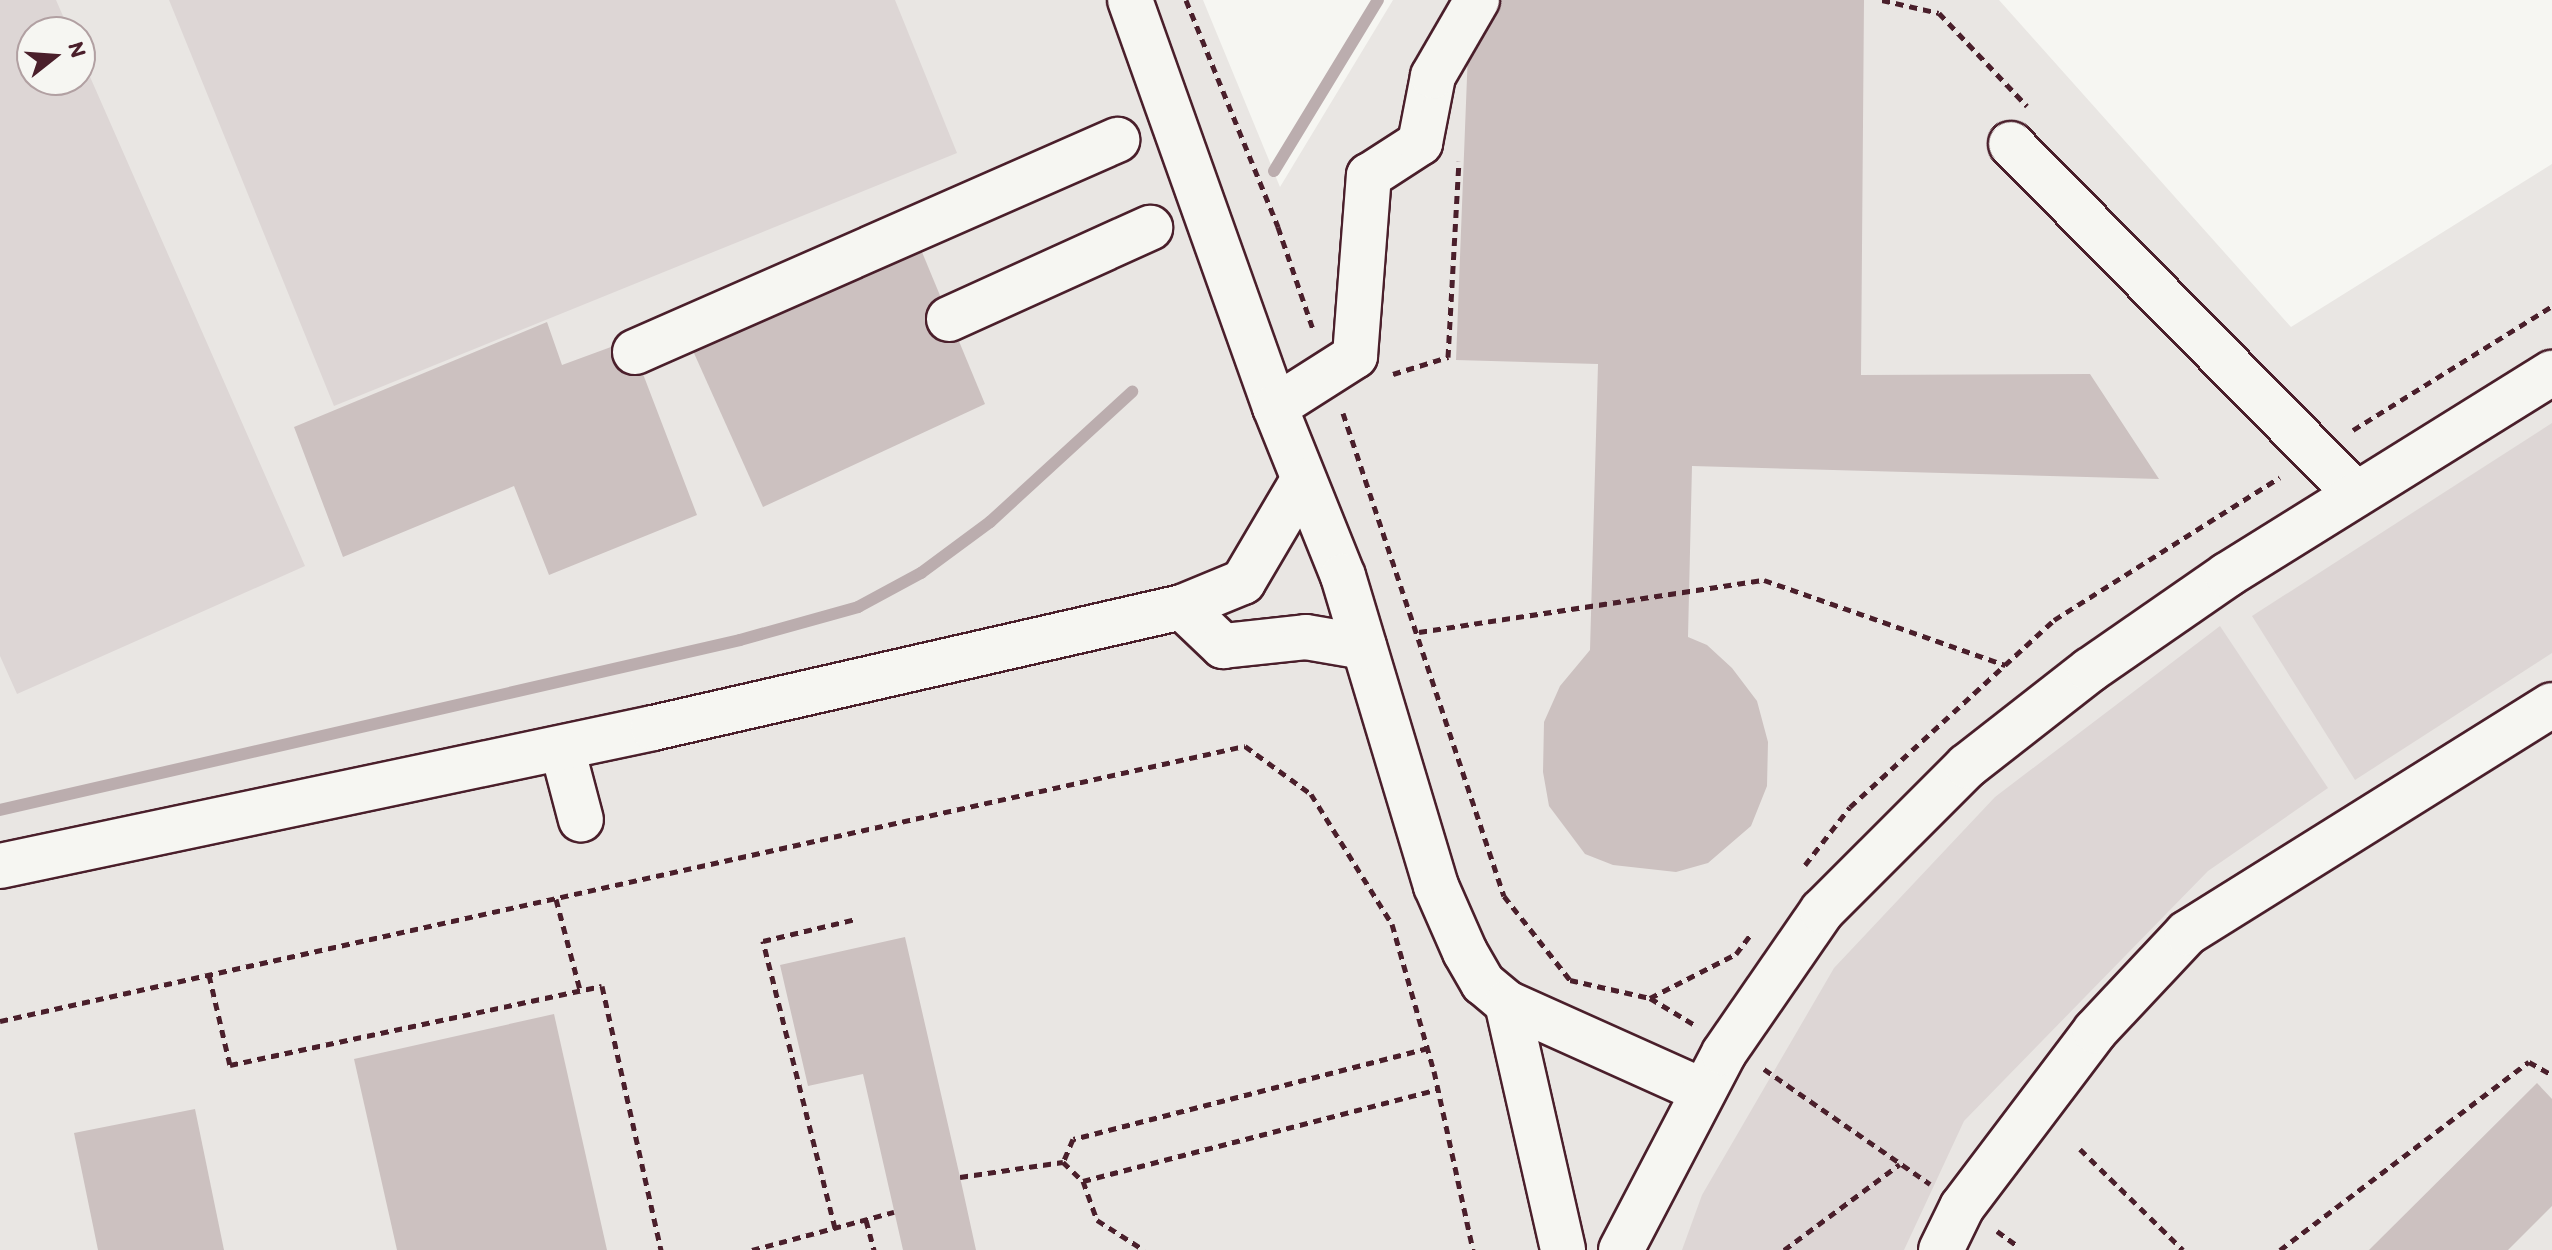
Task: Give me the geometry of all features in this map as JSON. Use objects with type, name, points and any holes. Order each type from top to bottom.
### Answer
[{"type":"street","points":[[1130,0],[1275,407],[1343,576],[1436,886],[1483,983],[1507,1003],[1703,1091]]},
{"type":"street","points":[[1275,407],[1355,356],[1369,176],[1420,143],[1433,76],[1477,0]]},
{"type":"street","points":[[635,352],[1117,140]]},
{"type":"street","points":[[2011,144],[2354,492]]},
{"type":"street","points":[[949,319],[1150,228]]},
{"type":"street","points":[[1621,1250],[1730,1045],[1822,911],[1967,766],[2090,670],[2354,492],[2552,373]]},
{"type":"street","points":[[0,866],[562,748],[1182,607],[1243,582],[1303,480]]},
{"type":"street","points":[[1182,607],[1223,646],[1306,637],[1364,647]]},
{"type":"street","points":[[1941,1250],[1962,1207],[2095,1031],[2187,933],[2552,705]]},
{"type":"street","points":[[562,748],[581,820]]},
{"type":"street","points":[[1507,1003],[1563,1250]]},
{"type":"path","points":[[1186,0],[1278,227],[1419,632],[1504,896],[1570,980],[1650,998],[1730,1045],[2019,1247]]},
{"type":"path","points":[[1378,379],[1448,357],[1460,155]]},
{"type":"path","points":[[1419,632],[1764,580],[2005,665]]},
{"type":"path","points":[[0,1021],[1245,746],[1311,794],[1392,924],[1428,1048],[1473,1250]]},
{"type":"path","points":[[556,899],[580,990]]},
{"type":"path","points":[[835,1228],[763,941],[856,919]]},
{"type":"path","points":[[209,975],[230,1065],[602,986],[661,1250]]},
{"type":"path","points":[[1063,1162],[1073,1139],[1428,1048]]},
{"type":"path","points":[[2280,1250],[2529,1062],[2552,1075]]},
{"type":"path","points":[[1083,1181],[1438,1089]]},
{"type":"path","points":[[2080,1149],[2183,1250]]},
{"type":"path","points":[[960,1177],[1063,1162]]},
{"type":"path","points":[[1063,1162],[1083,1181],[1097,1220],[1144,1250]]},
{"type":"path","points":[[1784,1250],[1900,1164]]},
{"type":"path","points":[[752,1250],[894,1212]]},
{"type":"path","points":[[866,1220],[874,1250]]},
{"type":"path","points":[[868,1250],[872,1242]]},
{"type":"shaded area","points":[[0,0],[1203,0],[1280,187],[1393,0],[1999,0],[2291,327],[2552,164],[2552,1250],[0,1250]]},
{"type":"shaded area","points":[[0,0],[56,0],[63,16],[16,16],[16,96],[96,96],[96,90],[305,566],[17,694],[0,656]]},
{"type":"shaded area","points":[[169,0],[895,0],[957,153],[334,406]]},
{"type":"shaded area","points":[[2552,423],[2552,653],[2355,780],[2252,616]]},
{"type":"shaded area","points":[[2220,626],[2328,788],[2208,871],[1964,1121],[1904,1250],[1682,1250],[1702,1195],[1834,968],[1995,797]]},
{"type":"building","points":[[1470,0],[1864,0],[1861,375],[2090,374],[2159,479],[1692,466],[1688,637],[1707,645],[1732,668],[1757,701],[1768,742],[1767,786],[1751,826],[1708,863],[1676,872],[1613,865],[1585,854],[1549,806],[1543,772],[1544,722],[1560,686],[1590,650],[1598,364],[1456,360]]},
{"type":"building","points":[[917,240],[985,404],[763,507],[689,342]]},
{"type":"building","points":[[547,322],[562,365],[630,340],[697,515],[549,575],[514,486],[343,557],[294,427]]},
{"type":"building","points":[[905,937],[976,1250],[903,1250],[863,1074],[808,1086],[780,965]]},
{"type":"building","points":[[554,1014],[607,1250],[397,1250],[354,1059]]},
{"type":"building","points":[[2537,1083],[2552,1099],[2552,1206],[2508,1250],[2369,1250]]},
{"type":"building","points":[[195,1109],[224,1250],[98,1250],[74,1133]]},
{"type":"waterway","points":[[1274,171],[1378,0]]},
{"type":"waterway","points":[[0,810],[740,640],[858,607],[921,573],[990,522],[1132,392]]}]
